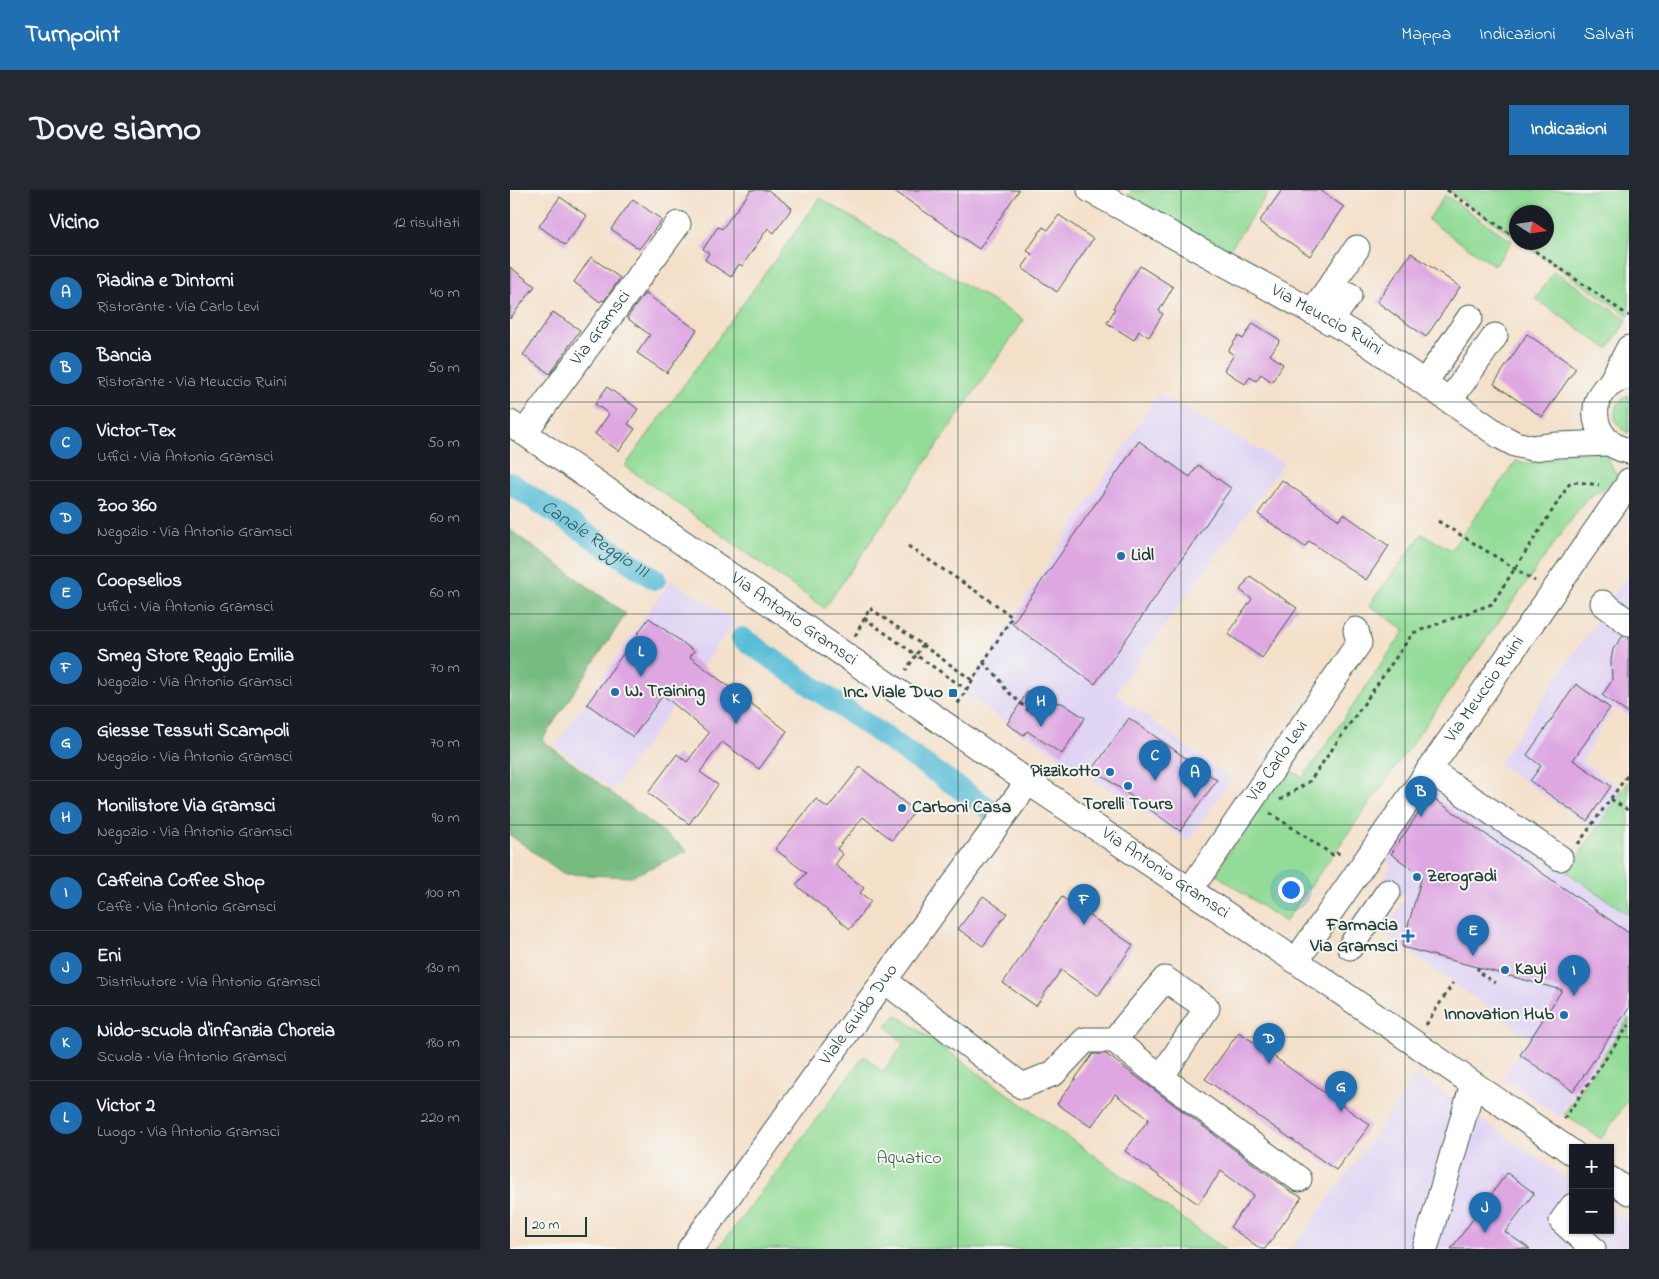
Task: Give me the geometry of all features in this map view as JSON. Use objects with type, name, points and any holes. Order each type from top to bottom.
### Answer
[{"type":"street","name":"Via Meuccio Ruini","points":[[1090,190],[1372,345],[1500,436],[1515,444],[1532,448],[1558,444],[1617,446]]},
{"type":"street","name":"Via Gramsci","points":[[517,428],[678,224]]},
{"type":"street","points":[[1321,317],[1357,248]]},
{"type":"street","points":[[1321,317],[1349,295]]},
{"type":"street","points":[[1438,392],[1470,318]]},
{"type":"street","points":[[1438,392],[1495,336]]},
{"type":"street","points":[[1628,484],[1617,446],[1597,426],[1595,417],[1599,397],[1620,379],[1629,348]]},
{"type":"street","points":[[1438,392],[1455,369]]},
{"type":"street","points":[[1558,444],[1596,406]]},
{"type":"street","name":"Via Antonio Gramsci","points":[[517,428],[1028,782],[1296,961],[1569,1150]]},
{"type":"street","name":"Via Meuccio Ruini","points":[[1296,961],[1628,484]]},
{"type":"street","points":[[1602,604],[1629,623]]},
{"type":"street","name":"Via Carlo Levi","points":[[1190,890],[1359,643],[1356,630]]},
{"type":"street","points":[[1429,770],[1560,858]]},
{"type":"street","name":"Viale Guido Duo","points":[[690,1249],[1028,782]]},
{"type":"street","points":[[1350,947],[1388,892]]},
{"type":"street","points":[[1114,1040],[1165,979],[1207,1008],[1161,1077]]},
{"type":"street","points":[[885,981],[1022,1086],[1054,1074],[1085,1040],[1114,1040],[1298,1179]]},
{"type":"street","points":[[1425,1249],[1473,1084]]},
{"type":"street","points":[[1614,1182],[1629,1192]]},
{"type":"street","points":[[1569,1211],[1562,1221],[1569,1227]]},
{"type":"street","points":[[1576,1234],[1593,1249]]},
{"type":"path","points":[[1447,190],[1509,233]]},
{"type":"path","points":[[1534,250],[1629,316]]},
{"type":"path","points":[[1264,819],[1273,805],[1310,781],[1413,633],[1492,604],[1570,483],[1578,482],[1608,486],[1628,484]]},
{"type":"path","points":[[1438,521],[1553,592]]},
{"type":"path","points":[[908,546],[1012,617],[956,707]]},
{"type":"path","points":[[855,636],[870,608],[972,680]]},
{"type":"path","points":[[864,618],[967,689]]},
{"type":"path","points":[[906,671],[923,644]]},
{"type":"path","points":[[983,662],[998,677],[1006,690],[1029,711]]},
{"type":"path","points":[[1560,858],[1580,842],[1629,773]]},
{"type":"path","points":[[1611,799],[1629,811]]},
{"type":"path","points":[[1269,812],[1333,855],[1336,852],[1360,868]]},
{"type":"path","points":[[1479,968],[1477,971],[1495,984]]},
{"type":"path","points":[[1424,1028],[1453,983]]},
{"type":"path","points":[[1560,1124],[1629,1026]]},
{"type":"shaded area","points":[[1158,394],[1284,463],[1115,693],[1231,779],[1188,841],[964,694]]},
{"type":"shaded area","points":[[1629,573],[1629,716],[1614,707],[1581,761],[1622,789],[1596,830],[1498,764]]},
{"type":"shaded area","points":[[671,580],[735,621],[613,790],[555,745]]},
{"type":"shaded area","points":[[1433,778],[1629,915],[1629,1016],[1559,1117],[1503,1077],[1529,1038],[1383,932],[1406,897],[1382,881],[1392,866],[1380,856]]},
{"type":"shaded area","points":[[1418,1075],[1569,1180],[1569,1234],[1614,1234],[1614,1212],[1629,1222],[1629,1249],[1292,1249]]},
{"type":"green space","points":[[1132,190],[1270,190],[1228,252],[1128,196]]},
{"type":"green space","points":[[1447,190],[1629,190],[1629,316],[1532,250],[1554,250],[1554,205],[1509,205],[1509,233]]},
{"type":"green space","points":[[1445,195],[1509,239],[1509,245],[1495,266],[1428,220]]},
{"type":"green space","points":[[820,198],[1024,320],[824,608],[625,466]]},
{"type":"green space","points":[[1554,271],[1627,320],[1608,349],[1536,299]]},
{"type":"green space","points":[[1629,395],[1629,433],[1618,425],[1615,414],[1618,403]]},
{"type":"green space","points":[[1604,452],[1619,479],[1586,499],[1285,922],[1214,873],[1288,769],[1303,778],[1405,630],[1369,605],[1422,534],[1451,550],[1516,461],[1525,463],[1548,461],[1565,453]]},
{"type":"green space","points":[[510,530],[626,614],[542,740],[688,851],[630,877],[564,874],[510,835]]},
{"type":"green space","points":[[1629,781],[1629,915],[1567,872]]},
{"type":"green space","name":"Aquatico","points":[[897,1015],[1225,1249],[718,1249],[864,1056],[883,1072],[904,1044],[886,1026]]},
{"type":"green space","points":[[1629,1018],[1629,1098],[1601,1139],[1564,1114]]},
{"type":"building","points":[[751,190],[768,190],[792,208],[774,233],[768,228],[742,266],[739,264],[731,277],[705,260],[709,253],[703,249],[718,227],[722,229]]},
{"type":"building","points":[[893,190],[1019,190],[979,249]]},
{"type":"building","points":[[1282,190],[1320,190],[1344,207],[1310,256],[1259,222]]},
{"type":"building","points":[[560,197],[587,216],[565,245],[539,226]]},
{"type":"building","points":[[633,199],[662,220],[639,249],[611,229]]},
{"type":"building","points":[[1059,215],[1093,239],[1057,292],[1022,268],[1032,254],[1027,251],[1043,227],[1048,230]]},
{"type":"building","points":[[1411,253],[1460,287],[1426,337],[1377,302]]},
{"type":"building","points":[[591,257],[620,278],[604,301],[600,302],[574,282]]},
{"type":"building","points":[[1140,266],[1173,287],[1159,311],[1163,314],[1149,337],[1139,331],[1134,340],[1107,323],[1115,309],[1113,308]]},
{"type":"building","points":[[510,267],[535,286],[510,319]]},
{"type":"building","points":[[645,293],[697,330],[667,373],[637,353],[650,335],[627,318]]},
{"type":"building","points":[[553,312],[580,330],[550,374],[523,355]]},
{"type":"building","points":[[1253,323],[1280,340],[1270,355],[1283,364],[1272,382],[1261,374],[1256,381],[1250,377],[1245,384],[1224,370],[1234,355],[1228,351],[1238,336],[1243,339]]},
{"type":"building","points":[[1527,334],[1576,368],[1542,417],[1494,384]]},
{"type":"building","points":[[607,387],[638,409],[628,424],[635,429],[619,451],[595,434],[609,414],[595,404]]},
{"type":"building","name":"Lidl","points":[[1139,441],[1190,477],[1198,465],[1231,488],[1095,684],[1012,624]]},
{"type":"building","points":[[1282,480],[1339,520],[1344,514],[1389,546],[1366,580],[1309,541],[1305,547],[1258,514]]},
{"type":"building","points":[[1250,576],[1297,608],[1262,658],[1228,634],[1252,599],[1240,590]]},
{"type":"building","points":[[649,618],[694,651],[690,657],[787,731],[759,769],[722,742],[700,772],[718,785],[689,824],[648,793],[677,754],[687,762],[709,733],[663,695],[633,737],[587,704]]},
{"type":"building","points":[[1623,636],[1629,637],[1629,714],[1602,695],[1612,681],[1611,660],[1613,649]]},
{"type":"building","points":[[1576,684],[1610,708],[1573,760],[1611,786],[1587,821],[1530,781],[1541,766],[1527,755]]},
{"type":"building","points":[[1028,691],[1042,701],[1062,703],[1085,718],[1062,754],[1027,731],[1024,735],[1007,724]]},
{"type":"building","points":[[1129,718],[1217,780],[1180,831],[1093,769]]},
{"type":"building","points":[[860,767],[915,811],[892,840],[863,817],[837,849],[843,854],[835,865],[864,888],[860,893],[871,901],[850,929],[796,885],[806,873],[775,849],[816,799],[828,808]]},
{"type":"building","points":[[1430,796],[1629,933],[1629,1008],[1573,1091],[1520,1055],[1562,990],[1402,947],[1422,876],[1391,854]]},
{"type":"building","points":[[983,896],[1007,913],[983,946],[958,929]]},
{"type":"building","points":[[1062,897],[1133,945],[1098,996],[1061,970],[1036,1006],[1003,983]]},
{"type":"building","points":[[1239,1032],[1370,1125],[1336,1170],[1205,1079]]},
{"type":"building","points":[[1093,1054],[1106,1054],[1290,1191],[1302,1197],[1265,1249],[1261,1249],[1230,1227],[1254,1195],[1221,1171],[1198,1204],[1125,1151],[1149,1119],[1115,1094],[1091,1127],[1057,1104]]},
{"type":"building","points":[[1507,1173],[1534,1193],[1505,1232],[1530,1249],[1451,1249]]},
{"type":"waterway","name":"Canale Reggio III","points":[[510,483],[655,579]]},
{"type":"waterway","name":"Canale Reggio III","points":[[742,638],[998,815]]},
{"type":"place","name":"Lidl","points":[[1121,556]]},
{"type":"place","name":"Victor 2","points":[[641,677]]},
{"type":"place","name":"W. Training","points":[[615,692]]},
{"type":"place","name":"Inc. Viale Duo","points":[[953,693]]},
{"type":"place","name":"Nido-scuola d'infanzia Choreia","points":[[736,724]]},
{"type":"place","name":"Monilistore Via Gramsci","points":[[1041,727]]},
{"type":"place","name":"Pizzikotto","points":[[1110,772]]},
{"type":"place","name":"Victor-Tex","points":[[1155,781]]},
{"type":"place","name":"Torelli Tours","points":[[1128,786]]},
{"type":"place","name":"Piadina e Dintorni","points":[[1195,798]]},
{"type":"place","name":"Carboni Casa","points":[[902,808]]},
{"type":"place","name":"Bancia","points":[[1421,817]]},
{"type":"place","name":"Zerogradi","points":[[1417,877]]},
{"type":"place","name":"Smeg Store Reggio Emilia","points":[[1084,925]]},
{"type":"place","name":"Farmacia Via Gramsci","points":[[1408,936]]},
{"type":"place","name":"Coopselios","points":[[1473,956]]},
{"type":"place","name":"Kayi","points":[[1505,970]]},
{"type":"place","name":"Caffeina Coffee Shop","points":[[1574,996]]},
{"type":"place","name":"Innovation Hub","points":[[1564,1015]]},
{"type":"place","name":"Zoo 360","points":[[1269,1064]]},
{"type":"place","name":"Giesse Tessuti Scampoli","points":[[1341,1112]]},
{"type":"place","name":"Eni","points":[[1485,1233]]}]
